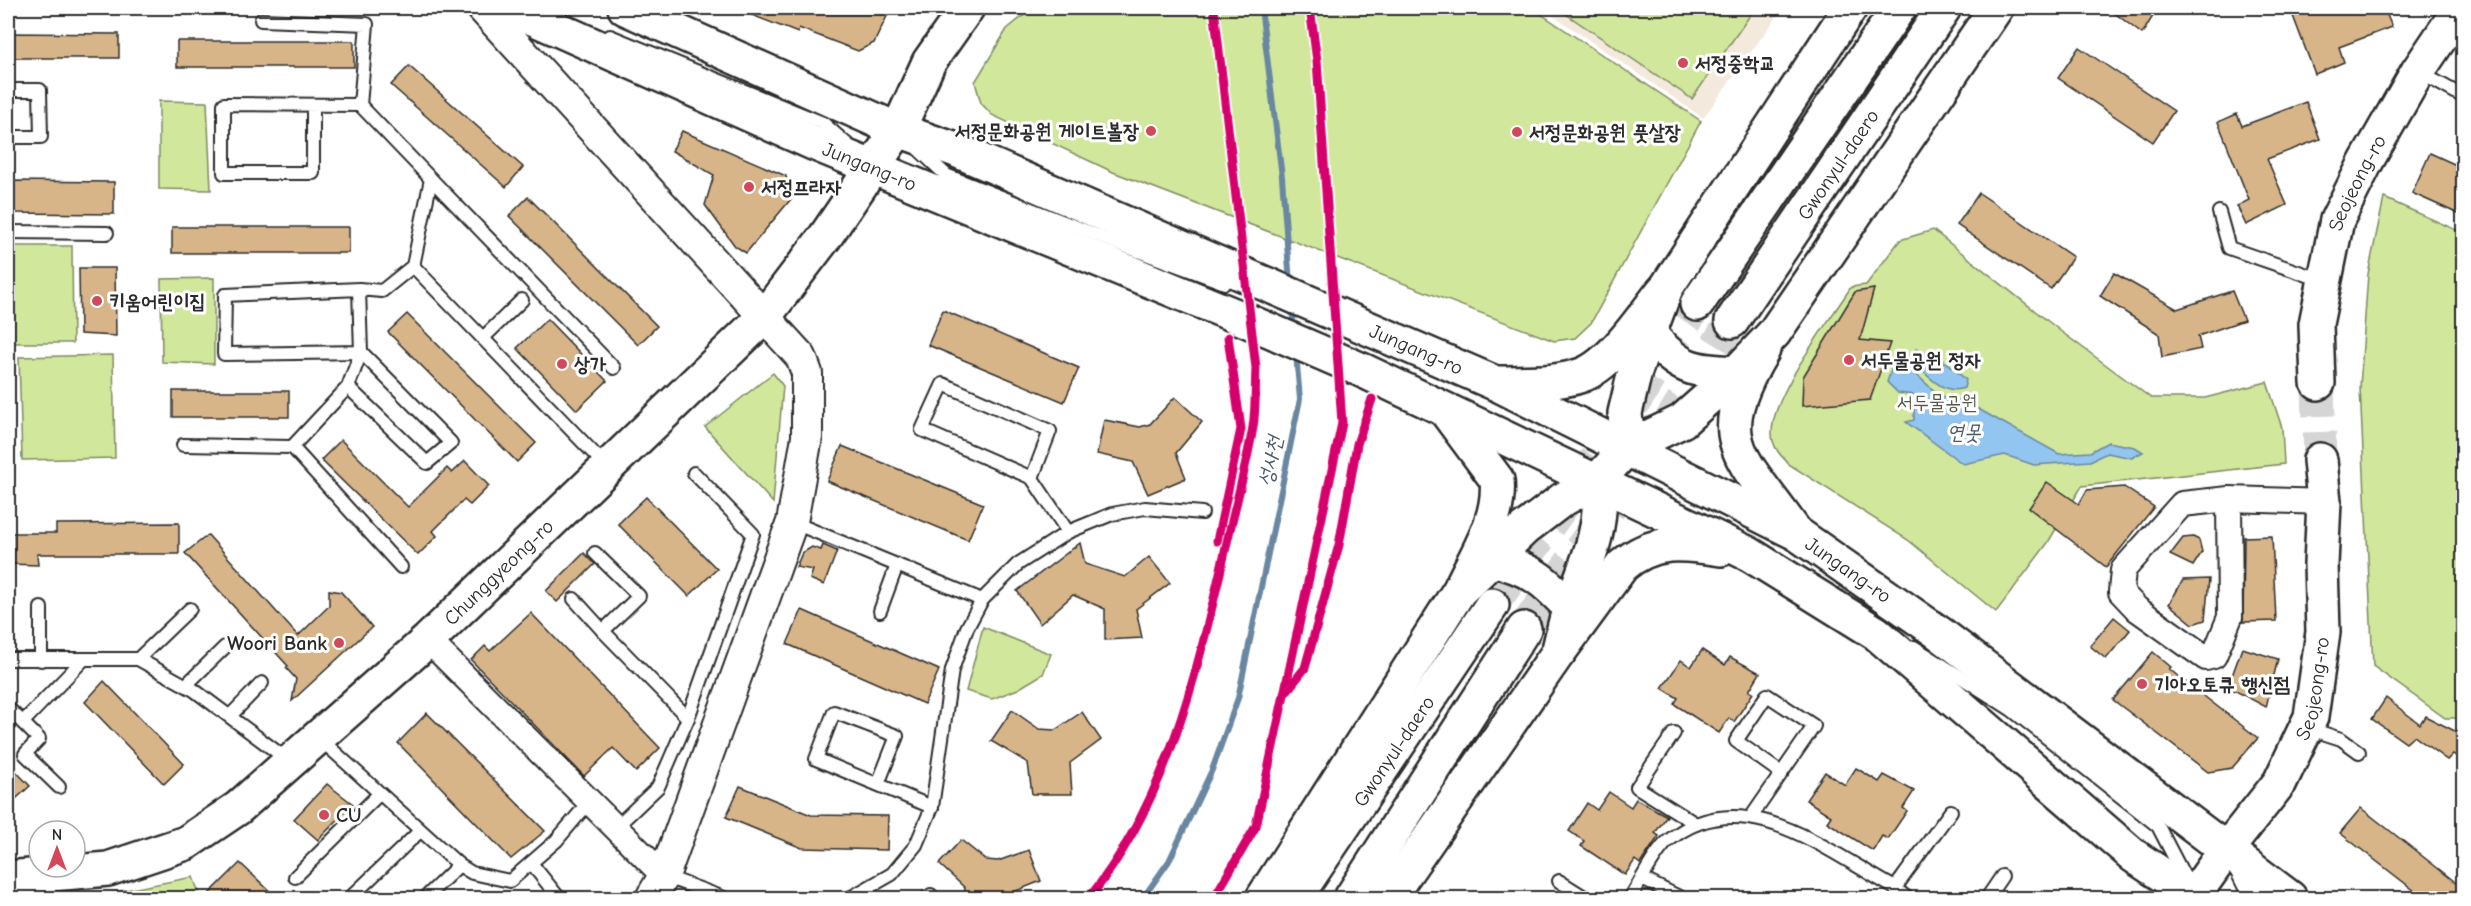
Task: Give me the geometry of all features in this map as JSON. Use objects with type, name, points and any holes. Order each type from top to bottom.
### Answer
[{"type":"main road","name":"Jungang-ro","points":[[510,8],[813,143],[873,167],[1231,290],[1364,329],[1497,384],[1628,447],[1796,533],[1939,633],[2290,898]]},
{"type":"main road","points":[[625,8],[898,130],[956,150],[1231,290]]},
{"type":"main road","name":"Chunggyeong-ro","points":[[8,878],[108,869],[186,843],[238,808],[429,640],[764,317],[825,237],[898,130],[929,62],[967,8]]},
{"type":"main road","points":[[1497,384],[1560,380],[1583,374],[1594,368],[1618,345],[1666,288],[1850,8]]},
{"type":"main road","name":"Gwonyul-daero","points":[[1697,304],[1899,8]]},
{"type":"main road","name":"Gwonyul-daero","points":[[1732,321],[1944,8]]},
{"type":"main road","points":[[1796,533],[1743,460],[1735,443],[1736,403],[1751,370],[1773,333],[1996,8]]},
{"type":"main road","name":"Seojeong-ro","points":[[2318,383],[2316,324],[2337,220],[2366,162],[2456,10]]},
{"type":"main road","points":[[1628,447],[1625,413],[1635,371],[1666,288]]},
{"type":"main road","name":"Jungang-ro","points":[[1231,290],[1364,371],[1598,480],[1749,554],[1876,633],[2134,856],[2194,898]]},
{"type":"main road","points":[[1460,591],[1491,559],[1562,500],[1598,480],[1628,447],[1682,421],[1736,373],[1773,333]]},
{"type":"main road","points":[[1650,334],[1675,361],[1687,368],[1736,373]]},
{"type":"main road","points":[[1263,898],[1460,591],[1493,519],[1498,503],[1497,480],[1443,408]]},
{"type":"main road","name":"Seojeong-ro","points":[[2194,898],[2226,850],[2280,782],[2311,717],[2323,632],[2321,564],[2324,502],[2320,460]]},
{"type":"main road","points":[[1558,653],[1570,608],[1596,537],[1601,501],[1598,480]]},
{"type":"main road","points":[[1388,898],[1558,653],[1622,566],[1643,550],[1688,544],[1749,554]]},
{"type":"main road","points":[[1491,559],[1525,568],[1538,576],[1550,585],[1570,608]]},
{"type":"main road","name":"Gwonyul-daero","points":[[1295,898],[1492,605]]},
{"type":"main road","points":[[1351,898],[1524,629]]},
{"type":"street","points":[[482,8],[801,357],[807,373],[807,437],[792,522],[658,887]]},
{"type":"street","points":[[2229,499],[2230,617],[2214,656],[2206,658],[2137,609],[2121,592],[2120,581],[2123,570],[2182,504],[2229,499],[2324,502]]},
{"type":"street","points":[[429,640],[615,828],[658,887]]},
{"type":"lane","points":[[526,8],[597,32],[823,123],[873,167]]},
{"type":"lane","points":[[261,20],[367,24],[360,105]]},
{"type":"lane","points":[[2418,71],[2463,97]]},
{"type":"lane","points":[[8,90],[40,90],[41,137],[8,137]]},
{"type":"lane","points":[[313,105],[313,173],[224,173],[224,104],[360,105],[614,368]]},
{"type":"lane","points":[[348,387],[427,463],[451,443],[361,352],[224,354],[225,295],[359,289],[382,291],[413,266],[431,179]]},
{"type":"lane","points":[[2219,212],[2229,248],[2323,281]]},
{"type":"lane","points":[[8,232],[106,233]]},
{"type":"lane","points":[[413,266],[608,467]]},
{"type":"lane","points":[[292,447],[348,387],[361,352],[359,289]]},
{"type":"lane","points":[[483,338],[522,300]]},
{"type":"lane","points":[[1032,478],[1050,431],[943,384],[922,430],[1032,478],[1068,532]]},
{"type":"lane","points":[[183,445],[292,447],[401,567]]},
{"type":"lane","points":[[615,828],[658,787],[688,718],[753,534],[694,472]]},
{"type":"lane","points":[[854,898],[892,874],[916,845],[932,807],[952,670],[967,628],[982,600],[1018,564],[1068,532],[1112,514],[1145,508],[1202,513]]},
{"type":"lane","points":[[792,522],[982,600]]},
{"type":"lane","points":[[595,553],[639,596],[603,631]]},
{"type":"lane","points":[[880,612],[897,565]]},
{"type":"lane","points":[[574,599],[688,718]]},
{"type":"lane","points":[[41,608],[41,660]]},
{"type":"lane","points":[[138,659],[190,609]]},
{"type":"lane","points":[[186,685],[225,647]]},
{"type":"lane","points":[[8,659],[138,659],[186,685],[290,762]]},
{"type":"lane","points":[[23,722],[83,660]]},
{"type":"lane","points":[[230,716],[262,683]]},
{"type":"lane","points":[[1752,816],[1814,726],[1767,695],[1736,741],[1781,773]]},
{"type":"lane","points":[[8,708],[39,739],[25,754],[59,787]]},
{"type":"lane","points":[[878,784],[897,736],[834,712],[816,759],[932,807]]},
{"type":"lane","points":[[2306,728],[2341,740],[2359,752]]},
{"type":"lane","points":[[1674,733],[1637,787],[1696,824]]},
{"type":"lane","points":[[318,737],[420,831],[459,865],[472,873],[510,881],[556,841],[589,802]]},
{"type":"lane","points":[[295,877],[379,794]]},
{"type":"lane","points":[[1895,888],[1952,811]]},
{"type":"lane","points":[[1630,898],[1667,842],[1696,824],[1752,816],[1798,834],[1895,888],[1907,898]]},
{"type":"lane","points":[[350,898],[420,831]]},
{"type":"lane","points":[[2226,850],[2250,898]]},
{"type":"lane","points":[[531,863],[559,898]]},
{"type":"lane","points":[[425,898],[459,865]]},
{"type":"lane","points":[[1987,898],[2002,876]]},
{"type":"lane","points":[[1642,879],[1681,898]]},
{"type":"lane","points":[[1559,881],[1586,898]]},
{"type":"lane","points":[[658,887],[724,898]]},
{"type":"shaded area","name":"서정중학교","points":[[1542,8],[1783,8],[1703,118]]},
{"type":"green space","points":[[1033,8],[1532,8],[1701,121],[1591,323],[1575,338],[1554,341],[1113,172],[992,115],[981,103],[975,82],[1007,29]]},
{"type":"green space","name":"서정중학교","points":[[1557,8],[1755,8],[1692,99]]},
{"type":"green space","points":[[159,101],[207,102],[211,190],[159,189]]},
{"type":"green space","points":[[2384,198],[2463,233],[2463,718],[2445,718],[2373,666],[2360,387],[2368,274]]},
{"type":"green space","name":"서두물공원","points":[[1933,230],[2063,333],[2151,398],[2205,398],[2267,382],[2282,428],[2284,464],[2082,486],[2047,544],[1996,612],[1908,540],[1790,465],[1777,450],[1772,438],[1774,417],[1791,379],[1851,287],[1866,285],[1900,240]]},
{"type":"green space","points":[[8,246],[72,246],[73,343],[8,343]]},
{"type":"green space","points":[[214,278],[214,364],[162,362],[161,279]]},
{"type":"green space","points":[[113,355],[115,458],[22,460],[19,357]]},
{"type":"green space","points":[[773,373],[783,386],[773,503],[705,427]]},
{"type":"green space","points":[[983,627],[1051,654],[1043,674],[1018,689],[992,699],[966,691]]},
{"type":"green space","points":[[193,877],[201,898],[85,898]]},
{"type":"water","points":[[1916,349],[1949,364],[1966,380],[1964,388],[1949,389],[1935,382],[1912,360],[1910,356]]},
{"type":"water","name":"연못","points":[[1896,356],[1941,397],[1964,401],[2059,454],[2090,452],[2108,442],[2135,447],[2143,452],[2132,458],[2107,453],[2090,461],[2034,465],[2005,455],[1963,464],[1906,422],[1914,420],[1914,395],[1898,393],[1887,382]]},
{"type":"building","points":[[734,8],[891,8],[874,43],[858,51],[799,28],[798,33]]},
{"type":"building","points":[[2108,8],[2158,8],[2142,34]]},
{"type":"building","points":[[2290,8],[2311,8],[2313,14],[2331,8],[2384,8],[2392,27],[2339,47],[2344,62],[2315,74]]},
{"type":"building","points":[[8,33],[119,34],[119,58],[8,58]]},
{"type":"building","points":[[177,41],[354,41],[354,67],[177,67]]},
{"type":"building","points":[[2079,47],[2174,111],[2153,142],[2058,78]]},
{"type":"building","points":[[409,66],[523,167],[506,187],[391,85]]},
{"type":"building","points":[[2306,102],[2320,139],[2267,159],[2287,205],[2246,225],[2237,206],[2249,200],[2218,122],[2237,114],[2242,126]]},
{"type":"building","name":"서정프라자","points":[[682,131],[786,176],[791,199],[746,253],[735,246],[705,205],[714,175],[672,151]]},
{"type":"building","points":[[2430,153],[2463,168],[2463,216],[2412,193]]},
{"type":"building","points":[[8,181],[114,182],[114,214],[8,213]]},
{"type":"building","points":[[1979,193],[2073,257],[2051,289],[1957,225]]},
{"type":"building","points":[[528,197],[657,326],[638,345],[509,216]]},
{"type":"building","points":[[172,227],[349,227],[349,253],[172,253]]},
{"type":"building","name":"키움어린이집","points":[[79,268],[115,268],[116,336],[80,334]]},
{"type":"building","points":[[2114,273],[2177,309],[2232,291],[2244,320],[2198,336],[2201,349],[2162,357],[2159,334],[2100,296]]},
{"type":"building","name":"서두물공원 정자","points":[[1874,289],[1860,340],[1890,343],[1870,400],[1802,406],[1803,377],[1855,292]]},
{"type":"building","points":[[943,310],[1079,368],[1064,402],[928,345]]},
{"type":"building","points":[[407,314],[536,443],[517,462],[388,332]]},
{"type":"building","name":"상가","points":[[547,319],[607,381],[577,410],[517,348]]},
{"type":"building","points":[[173,391],[289,391],[289,417],[173,417]]},
{"type":"building","points":[[1175,397],[1202,422],[1176,453],[1186,478],[1148,494],[1133,462],[1097,454],[1104,420],[1140,427],[1150,424]]},
{"type":"building","points":[[341,440],[408,507],[447,468],[452,473],[465,461],[489,486],[470,505],[464,500],[433,531],[437,536],[418,555],[321,460]]},
{"type":"building","points":[[842,446],[983,504],[968,540],[827,481]]},
{"type":"building","points":[[2047,482],[2079,504],[2087,490],[2124,487],[2154,507],[2106,567],[2029,508]]},
{"type":"building","points":[[646,497],[717,569],[689,596],[618,524]]},
{"type":"building","points":[[179,523],[179,554],[37,554],[38,565],[8,564],[8,533],[56,533],[56,524]]},
{"type":"building","points":[[208,535],[298,636],[329,606],[329,590],[341,592],[372,627],[292,701],[296,679],[286,668],[288,666],[185,553]]},
{"type":"building","points":[[2272,536],[2276,621],[2243,622],[2244,537]]},
{"type":"building","points":[[2193,537],[2199,540],[2202,552],[2193,566],[2170,555],[2183,538]]},
{"type":"building","points":[[1080,543],[1085,564],[1125,577],[1149,557],[1170,583],[1136,609],[1142,638],[1105,640],[1105,609],[1073,595],[1040,624],[1017,591]]},
{"type":"building","points":[[823,545],[837,551],[824,585],[810,579],[813,570],[796,567],[802,553],[812,547],[821,550]]},
{"type":"building","points":[[584,553],[595,564],[557,602],[546,591]]},
{"type":"building","points":[[2209,579],[2205,620],[2193,624],[2169,604],[2183,580]]},
{"type":"building","points":[[802,610],[939,670],[924,704],[787,644]]},
{"type":"building","points":[[531,613],[660,748],[636,772],[613,748],[584,776],[471,660],[485,646],[490,651]]},
{"type":"building","points":[[2114,617],[2130,630],[2106,659],[2090,646]]},
{"type":"building","points":[[2242,648],[2278,659],[2266,707],[2228,687]]},
{"type":"building","points":[[1702,650],[1725,665],[1730,657],[1760,673],[1749,691],[1753,693],[1734,722],[1729,718],[1719,733],[1674,704],[1678,698],[1662,688],[1681,660],[1691,667]]},
{"type":"building","points":[[2153,652],[2171,667],[2169,669],[2258,738],[2232,768],[2208,772],[2113,700]]},
{"type":"building","points":[[104,681],[184,764],[164,784],[85,702]]},
{"type":"building","points":[[2386,698],[2420,724],[2425,716],[2463,735],[2463,761],[2453,754],[2447,760],[2414,736],[2406,743],[2372,719]]},
{"type":"building","points":[[1012,710],[1039,729],[1055,730],[1082,712],[1101,740],[1070,763],[1072,794],[1032,794],[1028,763],[991,741]]},
{"type":"building","points":[[427,713],[545,831],[511,859],[398,743]]},
{"type":"building","points":[[8,763],[30,786],[8,806]]},
{"type":"building","points":[[1856,768],[1879,782],[1884,775],[1914,791],[1903,808],[1907,811],[1888,839],[1882,836],[1873,851],[1827,822],[1831,816],[1806,800],[1825,772],[1845,785]]},
{"type":"building","points":[[327,784],[353,804],[318,840],[294,819]]},
{"type":"building","points":[[740,786],[811,815],[888,816],[887,850],[802,848],[726,817]]},
{"type":"building","points":[[1609,792],[1631,807],[1636,799],[1667,816],[1655,833],[1659,836],[1640,864],[1635,860],[1625,875],[1581,846],[1584,841],[1569,831],[1587,803],[1597,810]]},
{"type":"building","points":[[2361,808],[2463,888],[2463,898],[2424,898],[2340,833]]},
{"type":"building","points":[[961,840],[986,860],[998,861],[1029,850],[1041,881],[1006,895],[1006,898],[964,898],[965,888],[939,864]]},
{"type":"building","points":[[240,863],[277,898],[205,898]]},
{"type":"waterway","name":"성사천","points":[[1261,8],[1282,177],[1290,284]]},
{"type":"waterway","name":"성사천","points":[[1292,306],[1294,329]]},
{"type":"waterway","name":"성사천","points":[[1143,898],[1169,861],[1212,770],[1238,698],[1300,399],[1296,354]]},
{"type":"tunnel","points":[[1492,605],[1618,428],[1697,304]]},
{"type":"tunnel","points":[[1524,629],[1664,431],[1732,321]]},
{"type":"tunnel","points":[[2318,383],[2320,460]]},
{"type":"cycle path","points":[[1089,898],[1116,860],[1139,820],[1176,735],[1202,646],[1253,427],[1256,368],[1214,8]]},
{"type":"cycle path","points":[[1214,898],[1256,826],[1342,423],[1317,61],[1310,8]]},
{"type":"cycle path","points":[[1217,541],[1241,429],[1228,337]]},
{"type":"cycle path","points":[[1286,692],[1305,668],[1339,545],[1357,444],[1372,399]]},
{"type":"place","name":"서정중학교","points":[[1683,63]]},
{"type":"place","name":"서정문화공원 게이트볼장","points":[[1151,131]]},
{"type":"place","name":"서정문화공원 풋살장","points":[[1517,132]]},
{"type":"place","name":"서정프라자","points":[[749,187]]},
{"type":"place","name":"키움어린이집","points":[[97,301]]},
{"type":"place","name":"서두물공원 정자","points":[[1849,360]]},
{"type":"place","name":"상가","points":[[562,364]]},
{"type":"place","name":"Woori Bank","points":[[339,643]]},
{"type":"place","name":"기아오토큐 행신점","points":[[2142,684]]},
{"type":"place","name":"CU","points":[[324,815]]}]
